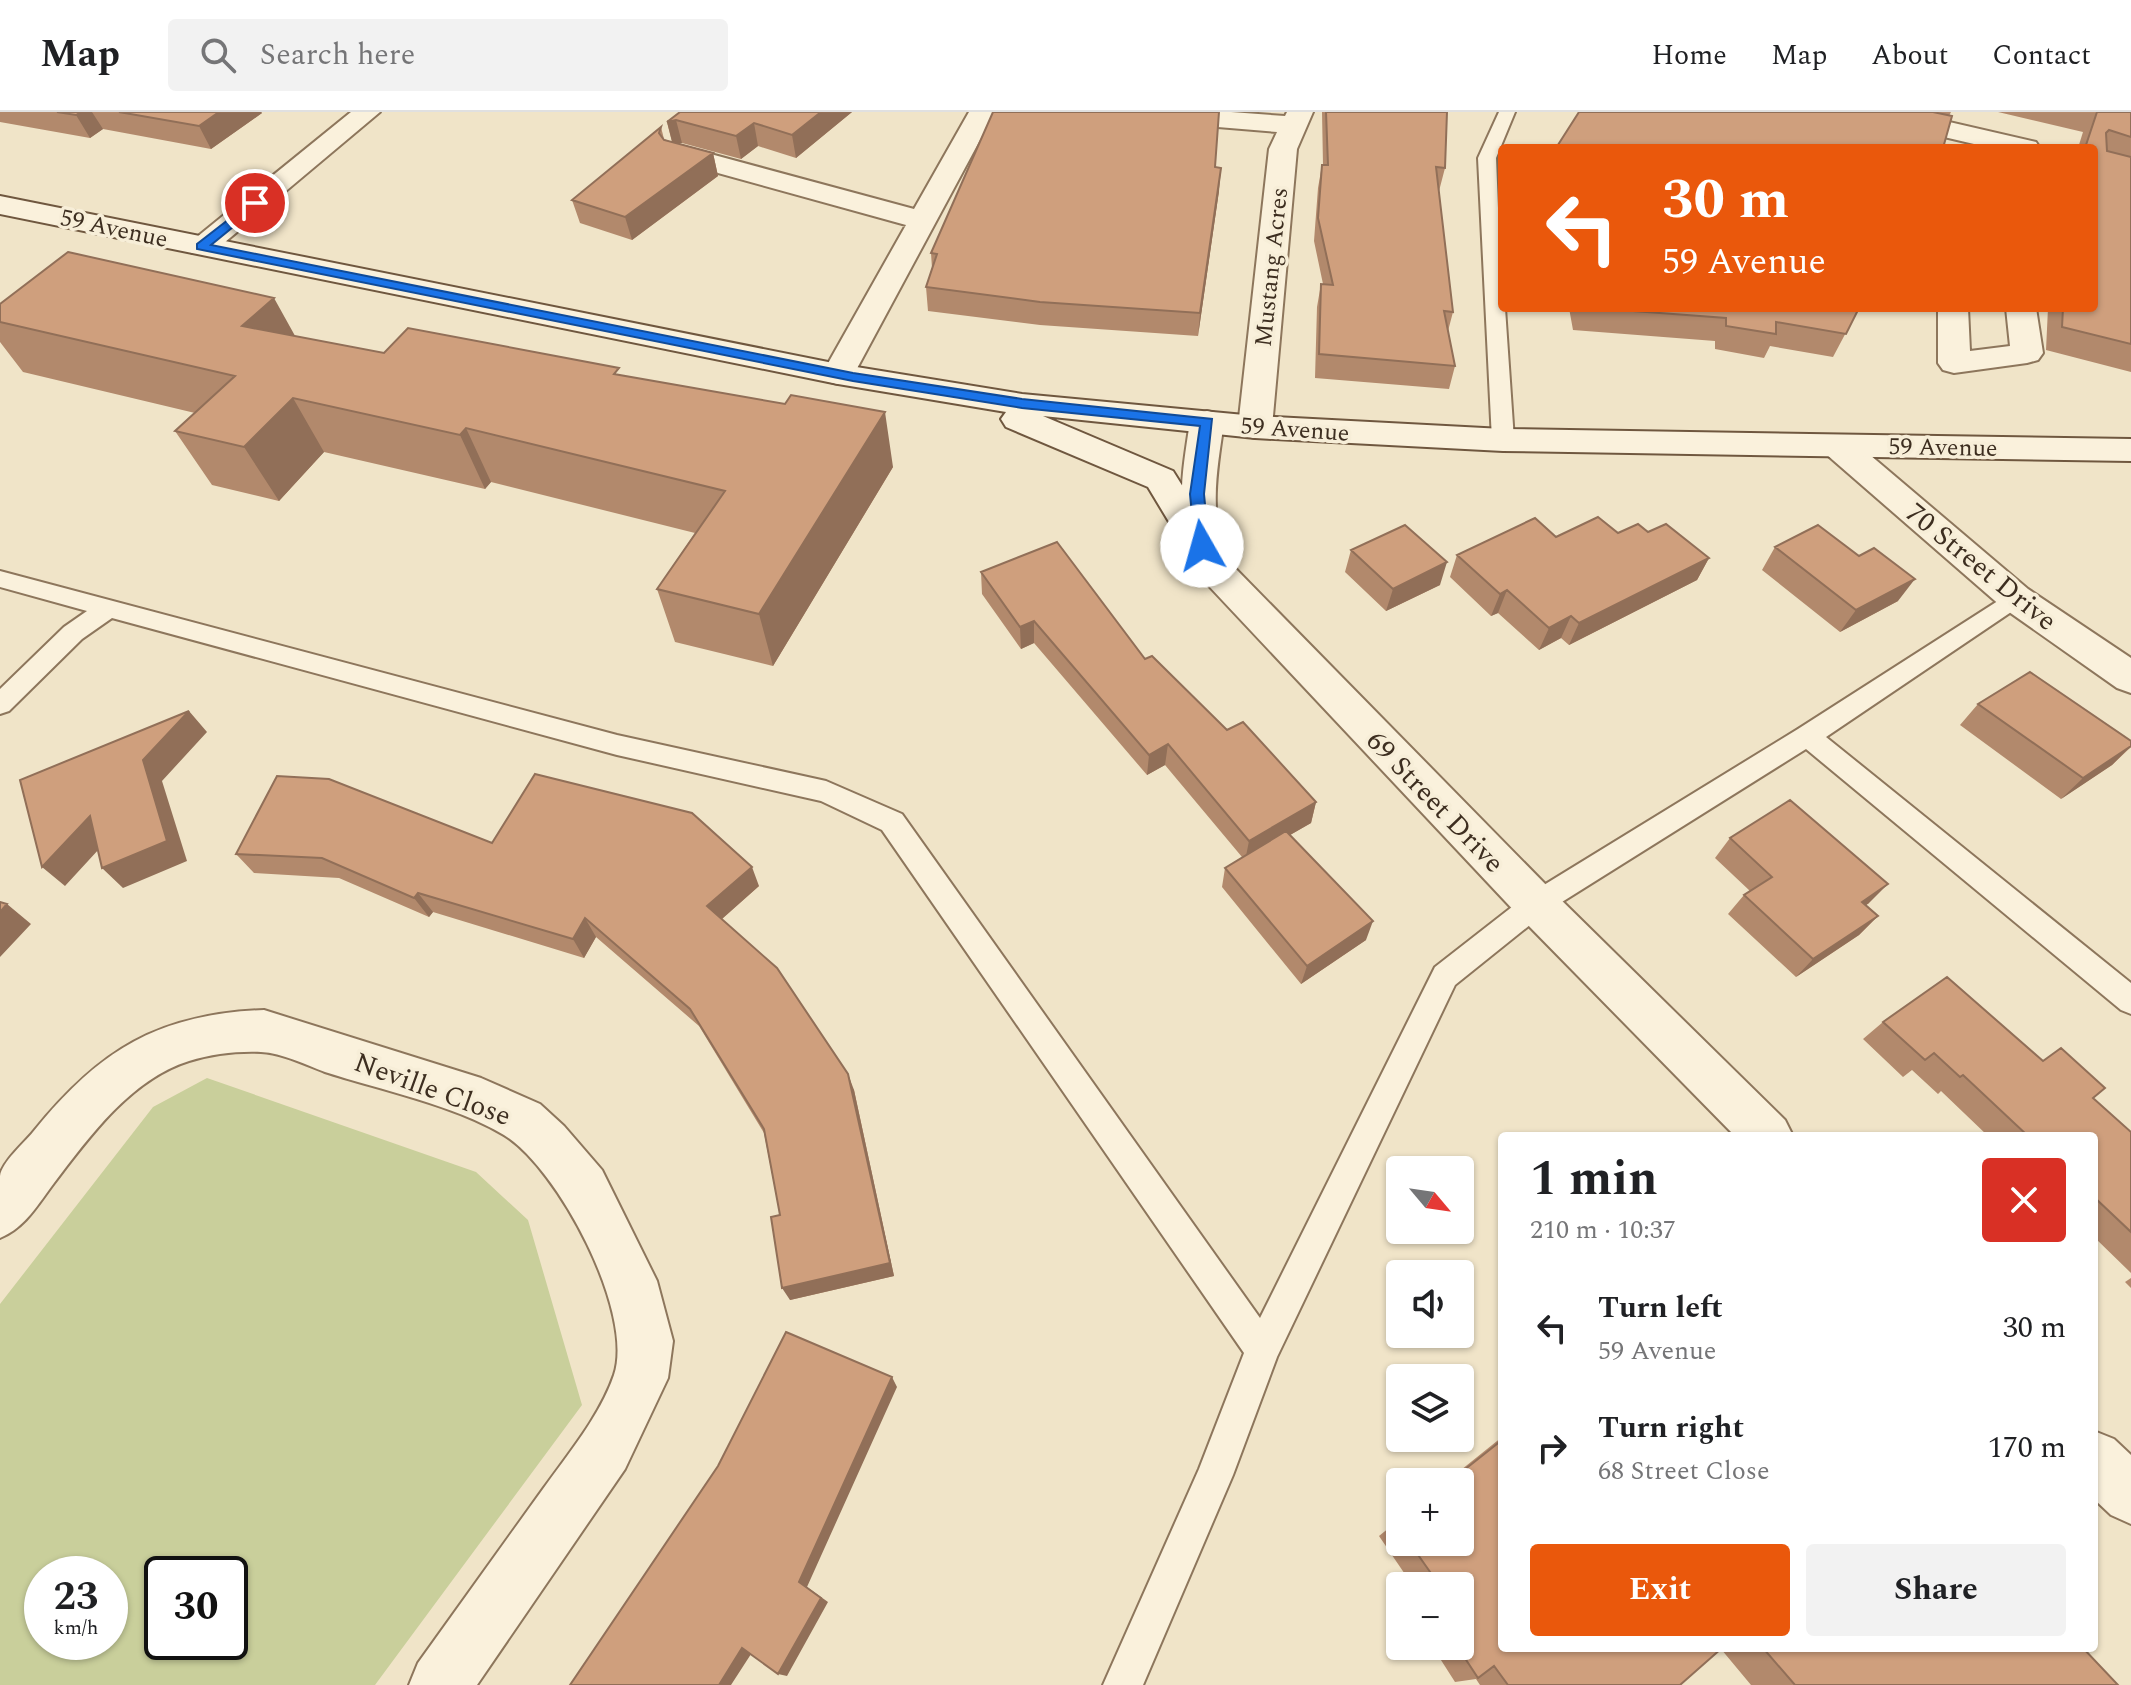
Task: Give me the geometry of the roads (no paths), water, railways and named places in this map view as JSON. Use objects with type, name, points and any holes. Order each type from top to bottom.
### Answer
[{"type":"street","points":[[202,247],[367,112]]},
{"type":"street","points":[[838,374],[925,221],[982,112]]},
{"type":"street","points":[[1133,112],[1296,118]]},
{"type":"street","points":[[1872,112],[2009,144]]},
{"type":"street","name":"Mustang Acres","points":[[1255,427],[1283,149],[1296,118]]},
{"type":"street","points":[[681,154],[925,221]]},
{"type":"street","name":"59 Avenue","points":[[0,205],[838,374],[945,392],[1255,427],[1503,440],[2131,450]]},
{"type":"street","points":[[112,261],[145,235]]},
{"type":"street","points":[[1953,312],[1954,363],[2027,353],[2022,312]]},
{"type":"street","points":[[945,392],[1137,463],[1161,479],[1202,546]]},
{"type":"street","name":"69 Street Drive","points":[[1207,422],[1197,494],[1202,546],[1220,575],[1536,904],[1764,1132]]},
{"type":"street","name":"70 Street Drive","points":[[1838,446],[2015,598],[2131,678]]},
{"type":"street","name":"Neville Close","points":[[0,1213],[84,1108],[116,1075],[154,1051],[199,1033],[229,1029],[264,1031],[505,1109],[547,1142],[584,1187],[638,1300],[646,1341],[641,1378],[605,1449],[440,1685]]},
{"type":"street","points":[[2098,1463],[2131,1495]]},
{"type":"lane","points":[[1503,440],[1487,158],[1507,112]]},
{"type":"lane","points":[[0,579],[617,745],[826,792],[892,822],[1262,1350]]},
{"type":"lane","points":[[1123,1685],[1215,1475],[1262,1350],[1445,976],[1536,904],[1807,736],[2015,598]]},
{"type":"lane","points":[[0,704],[73,633],[107,609]]},
{"type":"lane","points":[[1807,736],[2131,1001]]}]
